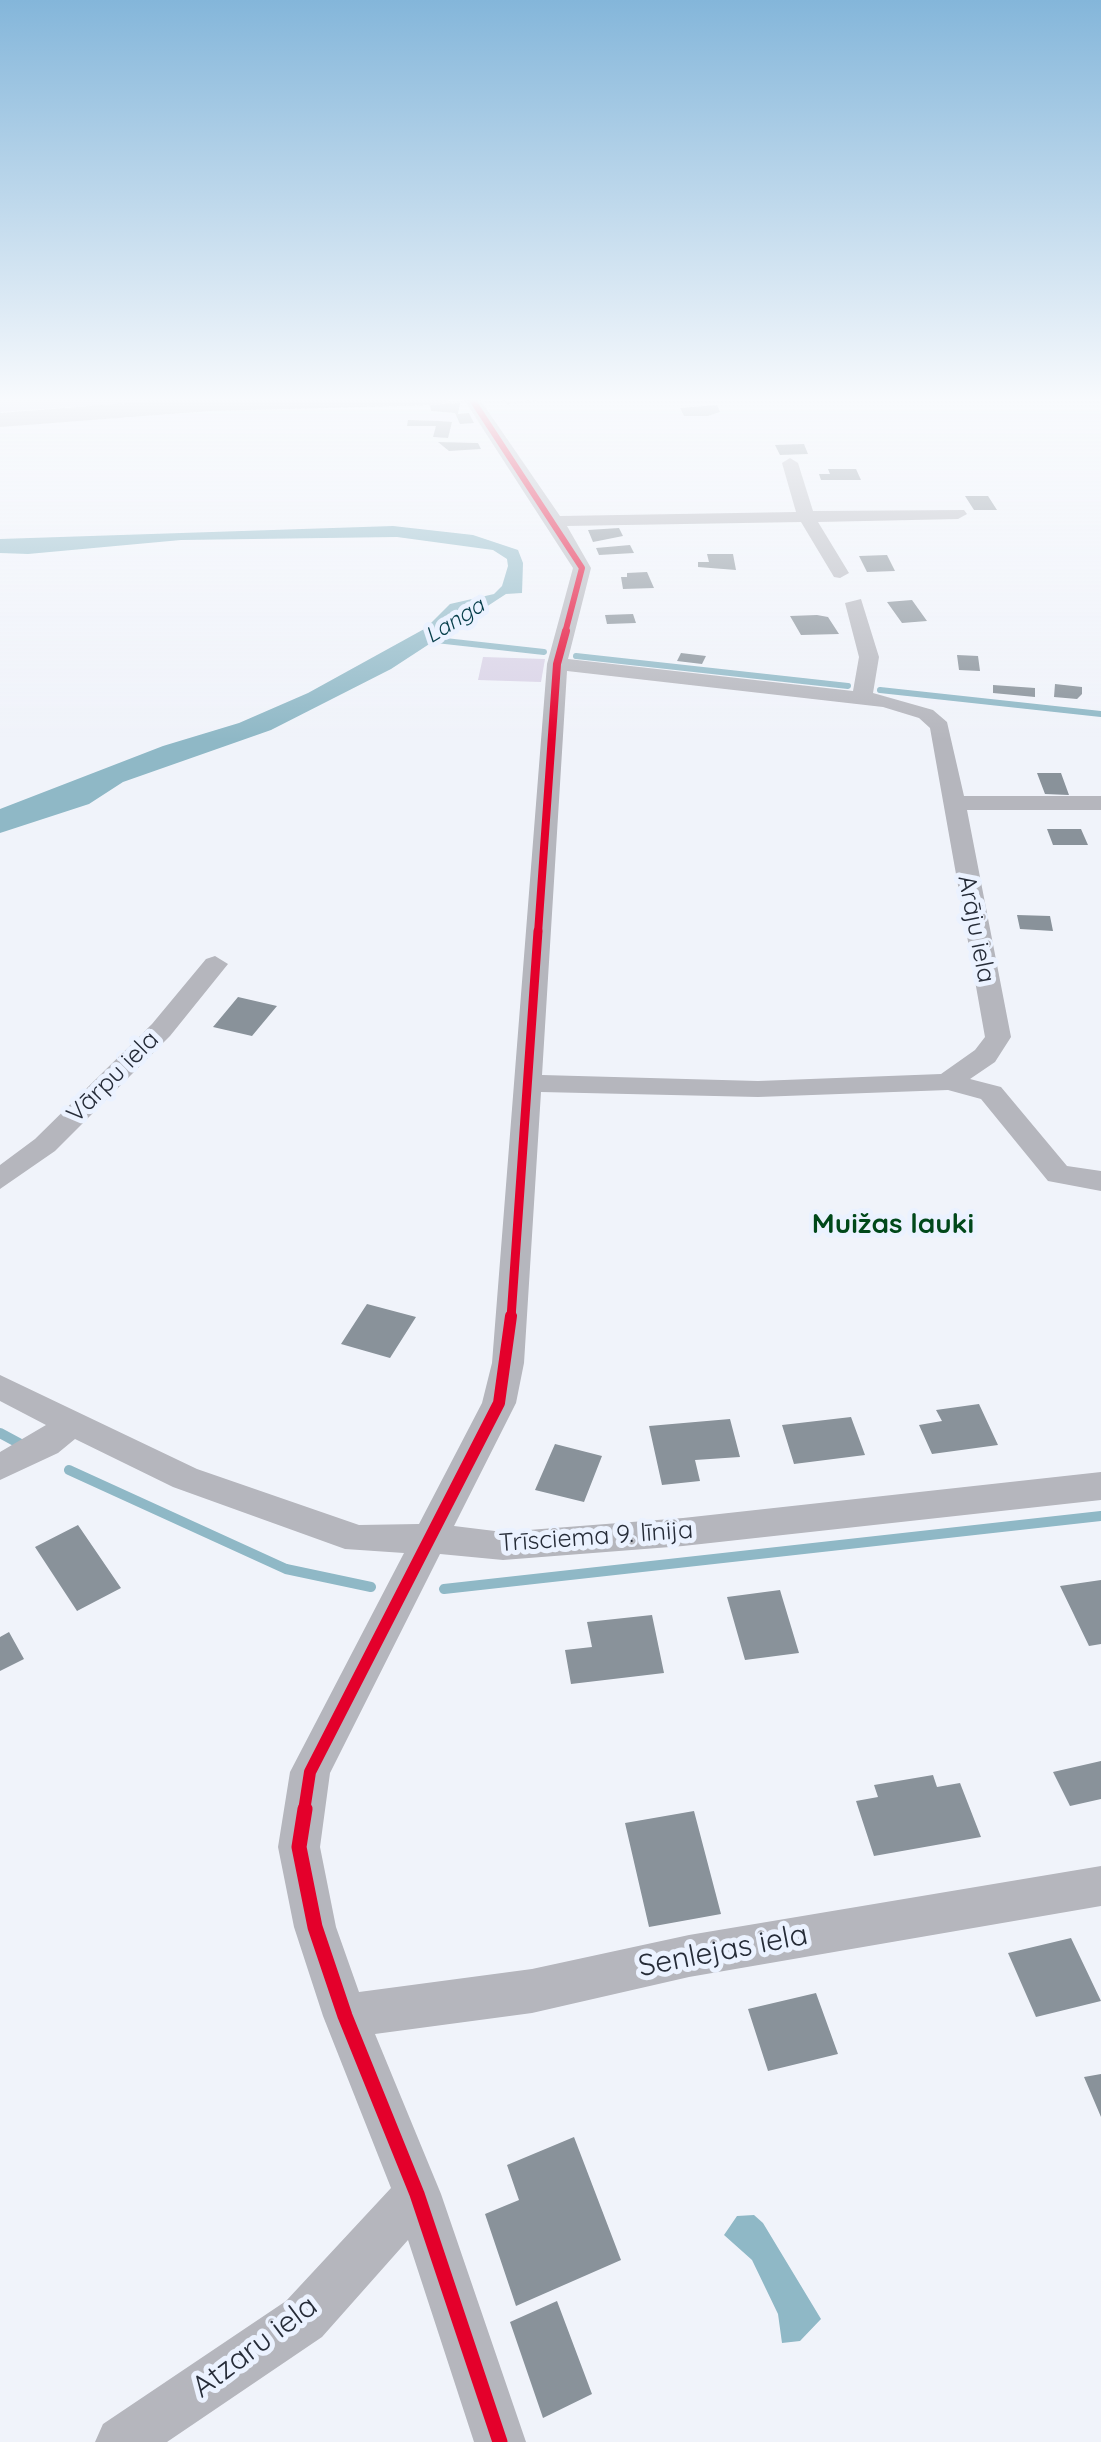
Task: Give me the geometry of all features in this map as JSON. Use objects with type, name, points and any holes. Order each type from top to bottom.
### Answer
[{"type":"street","points":[[500,2442],[417,2194],[345,2016],[316,1927],[300,1847],[310,1772],[499,1402],[508,1363],[558,664],[582,568],[549,512]]},
{"type":"street","points":[[805,512],[840,573]]},
{"type":"street","points":[[555,520],[958,514]]},
{"type":"street","points":[[854,603],[869,657],[862,697]]},
{"type":"street","name":"Arāju iela","points":[[558,664],[862,697],[908,707],[940,726],[998,1036],[985,1056],[948,1082]]},
{"type":"street","points":[[953,803],[1101,803]]},
{"type":"street","name":"Vārpu iela","points":[[0,1179],[45,1146],[136,1056],[215,964]]},
{"type":"street","points":[[528,1083],[758,1089],[948,1082],[991,1094],[1058,1174],[1101,1181]]},
{"type":"street","name":"Trīsciema 9. līnija","points":[[0,1387],[185,1478],[358,1539],[428,1538],[503,1546],[683,1532],[1101,1486]]},
{"type":"street","points":[[0,1467],[46,1444],[71,1423]]},
{"type":"street","name":"Senlejas iela","points":[[345,2016],[532,1990],[689,1956],[1101,1886]]},
{"type":"street","name":"Atzaru iela","points":[[121,2442],[304,2318],[417,2194]]},
{"type":"shaded area","points":[[483,657],[545,659],[541,682],[478,680]]},
{"type":"water","name":"Langa","points":[[393,526],[473,535],[518,550],[523,563],[522,593],[506,594],[391,669],[271,730],[123,782],[89,804],[0,833],[0,809],[163,746],[239,723],[308,693],[426,628],[450,604],[494,594],[502,586],[508,566],[507,559],[493,550],[397,537],[181,540],[28,554],[0,553],[0,539]]},
{"type":"water","points":[[754,2215],[763,2223],[821,2319],[800,2341],[782,2343],[778,2314],[752,2260],[724,2235],[737,2216]]},
{"type":"building","points":[[619,528],[623,536],[593,542],[588,530]]},
{"type":"building","points":[[630,545],[634,553],[599,555],[596,548]]},
{"type":"building","points":[[707,554],[733,554],[736,570],[698,567],[698,562],[709,562]]},
{"type":"building","points":[[887,555],[895,571],[867,572],[859,556]]},
{"type":"building","points":[[647,572],[654,588],[623,589],[621,577]]},
{"type":"building","points":[[912,600],[927,621],[902,623],[887,602]]},
{"type":"building","points":[[633,614],[636,623],[607,624],[605,615]]},
{"type":"building","points":[[790,616],[828,617],[839,634],[801,635]]},
{"type":"building","points":[[681,653],[706,656],[702,664],[677,661]]},
{"type":"building","points":[[957,655],[978,656],[980,671],[959,670]]},
{"type":"building","points":[[1055,684],[1082,687],[1082,694],[1077,699],[1054,697]]},
{"type":"building","points":[[993,685],[1035,688],[1035,697],[993,693]]},
{"type":"building","points":[[1037,773],[1061,773],[1069,795],[1045,794]]},
{"type":"building","points":[[1047,829],[1081,829],[1088,845],[1053,845]]},
{"type":"building","points":[[1017,915],[1050,916],[1053,931],[1020,929]]},
{"type":"building","points":[[238,997],[277,1006],[252,1036],[213,1027]]},
{"type":"building","points":[[367,1304],[416,1317],[390,1358],[341,1344]]},
{"type":"building","points":[[979,1404],[998,1445],[932,1454],[919,1425],[942,1421],[936,1410]]},
{"type":"building","points":[[851,1417],[865,1455],[794,1464],[782,1425]]},
{"type":"building","points":[[730,1419],[740,1457],[695,1460],[700,1481],[662,1485],[649,1426]]},
{"type":"building","points":[[555,1444],[602,1456],[584,1502],[535,1490]]},
{"type":"building","points":[[78,1525],[121,1588],[77,1611],[35,1547]]},
{"type":"building","points":[[1101,1580],[1101,1644],[1089,1646],[1060,1586]]},
{"type":"building","points":[[780,1590],[799,1653],[745,1660],[727,1597]]},
{"type":"building","points":[[652,1615],[664,1673],[571,1684],[565,1650],[592,1647],[587,1622]]},
{"type":"building","points":[[9,1632],[24,1659],[0,1671],[0,1637]]},
{"type":"building","points":[[1101,1761],[1101,1799],[1070,1806],[1053,1772]]},
{"type":"building","points":[[933,1775],[937,1787],[960,1783],[981,1837],[874,1856],[856,1801],[878,1797],[874,1785]]},
{"type":"building","points":[[694,1811],[721,1914],[649,1927],[625,1823]]},
{"type":"building","points":[[1071,1938],[1101,2001],[1036,2017],[1008,1953]]},
{"type":"building","points":[[816,1993],[838,2054],[768,2071],[748,2009]]},
{"type":"building","points":[[1101,2074],[1101,2117],[1084,2077]]},
{"type":"building","points":[[574,2137],[621,2260],[516,2306],[485,2214],[519,2200],[507,2165]]},
{"type":"building","points":[[557,2301],[592,2394],[543,2418],[510,2322]]},
{"type":"waterway","name":"Langa","points":[[427,639],[544,652]]},
{"type":"waterway","points":[[576,656],[848,686]]},
{"type":"waterway","points":[[880,690],[1101,714]]},
{"type":"waterway","points":[[0,1433],[26,1447]]},
{"type":"waterway","points":[[69,1470],[286,1569],[371,1587]]},
{"type":"waterway","points":[[444,1589],[1101,1516]]},
{"type":"transit line","points":[[500,2442],[417,2194],[345,2016],[315,1927],[299,1847],[310,1772],[499,1403],[508,1363],[557,664],[582,568],[548,512]]},
{"type":"district","name":"Muižas lauki","points":[[893,1225]]}]
